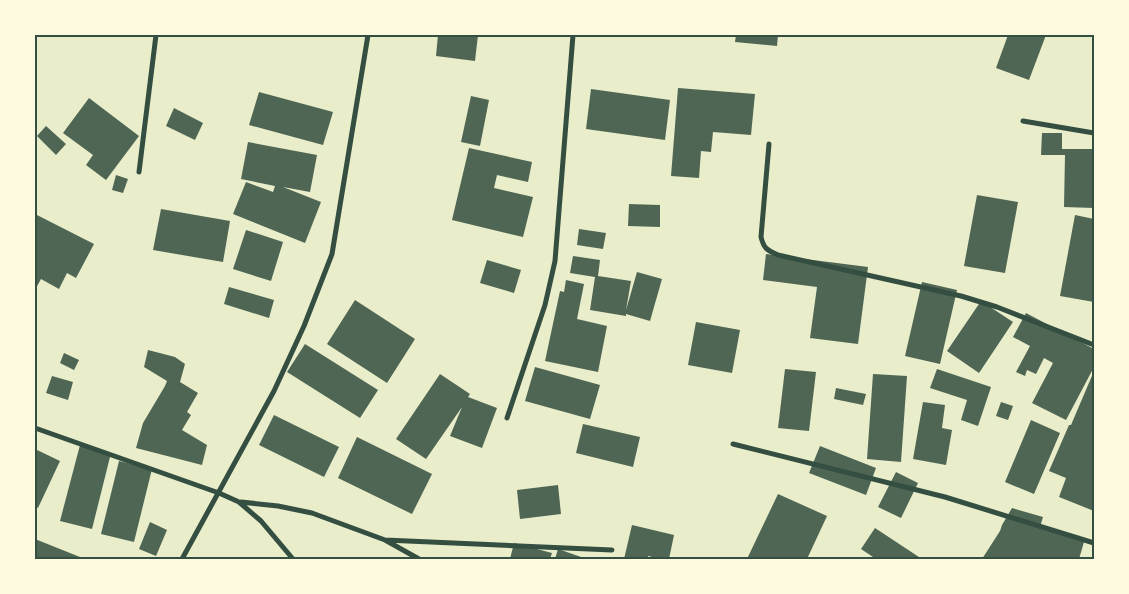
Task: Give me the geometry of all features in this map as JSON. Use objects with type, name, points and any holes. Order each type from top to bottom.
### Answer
[{"type":"street","points":[[139,172],[156,35]]},
{"type":"street","points":[[182,559],[274,391],[304,326],[332,254],[368,35]]},
{"type":"street","points":[[507,418],[545,305],[555,261],[573,35]]},
{"type":"street","points":[[1023,121],[1094,132]]},
{"type":"street","points":[[769,144],[762,236],[763,246],[769,251],[778,255],[960,296],[996,307],[1094,345]]},
{"type":"street","points":[[35,428],[240,502],[278,506],[312,513],[385,540],[419,559]]},
{"type":"street","points":[[733,444],[945,497],[1094,543]]},
{"type":"street","points":[[240,502],[261,521],[293,559]]},
{"type":"street","points":[[385,540],[612,550]]},
{"type":"building","points":[[438,35],[478,35],[475,61],[436,56]]},
{"type":"building","points":[[736,35],[778,35],[777,46],[735,42]]},
{"type":"building","points":[[1008,35],[1046,35],[1029,80],[996,68]]},
{"type":"building","points":[[678,88],[755,94],[751,135],[713,132],[711,152],[701,151],[699,178],[671,176]]},
{"type":"building","points":[[591,89],[670,100],[665,140],[586,129]]},
{"type":"building","points":[[259,92],[333,112],[323,145],[249,125]]},
{"type":"building","points":[[471,96],[489,100],[480,146],[461,142]]},
{"type":"building","points":[[89,98],[139,136],[106,180],[86,165],[93,155],[63,133]]},
{"type":"building","points":[[174,108],[203,123],[195,140],[166,126]]},
{"type":"building","points":[[46,126],[66,144],[56,155],[37,136]]},
{"type":"building","points":[[1042,133],[1062,133],[1062,149],[1094,149],[1094,208],[1064,207],[1065,155],[1041,155]]},
{"type":"building","points":[[248,142],[317,155],[310,192],[283,187],[321,202],[305,243],[233,214],[246,182],[273,192],[275,186],[241,179]]},
{"type":"building","points":[[469,148],[532,162],[528,182],[497,175],[494,188],[533,197],[523,237],[452,220]]},
{"type":"building","points":[[116,175],[128,179],[123,193],[112,190]]},
{"type":"building","points":[[977,195],[1018,202],[1005,273],[964,266]]},
{"type":"building","points":[[629,204],[660,205],[660,227],[628,226]]},
{"type":"building","points":[[161,209],[230,221],[223,262],[153,250]]},
{"type":"building","points":[[35,214],[94,244],[76,278],[67,273],[59,289],[41,279],[35,290]]},
{"type":"building","points":[[1075,215],[1094,219],[1094,302],[1060,296]]},
{"type":"building","points":[[579,229],[606,233],[603,249],[577,245]]},
{"type":"building","points":[[246,230],[283,242],[271,281],[233,269]]},
{"type":"building","points":[[766,254],[868,267],[858,344],[810,338],[817,287],[763,280]]},
{"type":"building","points":[[573,256],[600,260],[598,276],[631,281],[626,310],[637,272],[662,279],[650,321],[626,314],[626,316],[590,310],[595,277],[570,273]]},
{"type":"building","points":[[487,260],[521,270],[514,293],[480,283]]},
{"type":"building","points":[[566,280],[584,284],[577,319],[607,326],[598,372],[545,361],[560,291],[564,292]]},
{"type":"building","points":[[922,282],[957,290],[940,364],[905,356]]},
{"type":"building","points":[[229,287],[274,300],[269,318],[224,304]]},
{"type":"building","points":[[355,300],[415,339],[387,383],[327,344]]},
{"type":"building","points":[[981,301],[1013,322],[979,373],[947,351]]},
{"type":"building","points":[[1026,313],[1094,349],[1094,367],[1066,420],[1032,403],[1053,363],[1044,358],[1036,374],[1027,370],[1025,376],[1016,372],[1030,346],[1013,337]]},
{"type":"building","points":[[696,322],[740,330],[732,373],[688,365]]},
{"type":"building","points":[[305,344],[378,390],[360,418],[287,372]]},
{"type":"building","points":[[148,350],[175,357],[185,364],[180,382],[198,393],[187,412],[191,415],[182,430],[207,445],[202,465],[136,448],[143,423],[167,381],[144,367]]},
{"type":"building","points":[[64,353],[79,360],[74,370],[60,363]]},
{"type":"building","points":[[535,367],[600,385],[590,419],[525,401]]},
{"type":"building","points":[[785,369],[816,372],[809,431],[778,428]]},
{"type":"building","points":[[937,369],[991,387],[978,426],[961,420],[967,400],[930,388]]},
{"type":"building","points":[[1094,371],[1094,511],[1059,497],[1066,478],[1049,471]]},
{"type":"building","points":[[440,374],[470,394],[468,397],[497,408],[482,448],[450,436],[462,407],[426,459],[396,439]]},
{"type":"building","points":[[873,374],[907,376],[901,462],[867,459]]},
{"type":"building","points":[[52,376],[73,382],[68,400],[46,393]]},
{"type":"building","points":[[836,388],[866,394],[863,405],[834,399]]},
{"type":"building","points":[[923,402],[945,405],[942,428],[952,430],[946,465],[913,459]]},
{"type":"building","points":[[1001,402],[1013,406],[1008,420],[996,416]]},
{"type":"building","points":[[274,415],[339,447],[324,477],[259,445]]},
{"type":"building","points":[[1031,420],[1060,433],[1034,494],[1005,482]]},
{"type":"building","points":[[583,424],[640,437],[633,467],[576,453]]},
{"type":"building","points":[[357,437],[432,474],[412,514],[338,478]]},
{"type":"building","points":[[80,445],[111,453],[92,529],[60,521]]},
{"type":"building","points":[[820,446],[876,468],[866,495],[809,473]]},
{"type":"building","points":[[35,449],[60,461],[38,508],[35,506]]},
{"type":"building","points":[[119,461],[152,469],[134,542],[101,534]]},
{"type":"building","points":[[896,472],[918,483],[901,518],[878,507]]},
{"type":"building","points":[[558,485],[561,514],[520,519],[517,490]]},
{"type":"building","points":[[778,494],[827,516],[807,559],[747,559]]},
{"type":"building","points":[[1012,508],[1043,517],[1040,527],[1084,542],[1079,559],[982,559]]},
{"type":"building","points":[[150,522],[167,530],[156,556],[139,549]]},
{"type":"building","points":[[632,525],[674,535],[669,559],[648,556],[648,559],[624,559]]},
{"type":"building","points":[[875,528],[922,559],[876,559],[861,549]]},
{"type":"building","points":[[35,539],[85,559],[35,559]]},
{"type":"building","points":[[514,543],[552,553],[550,559],[510,559]]},
{"type":"building","points":[[558,549],[587,559],[555,559]]}]
